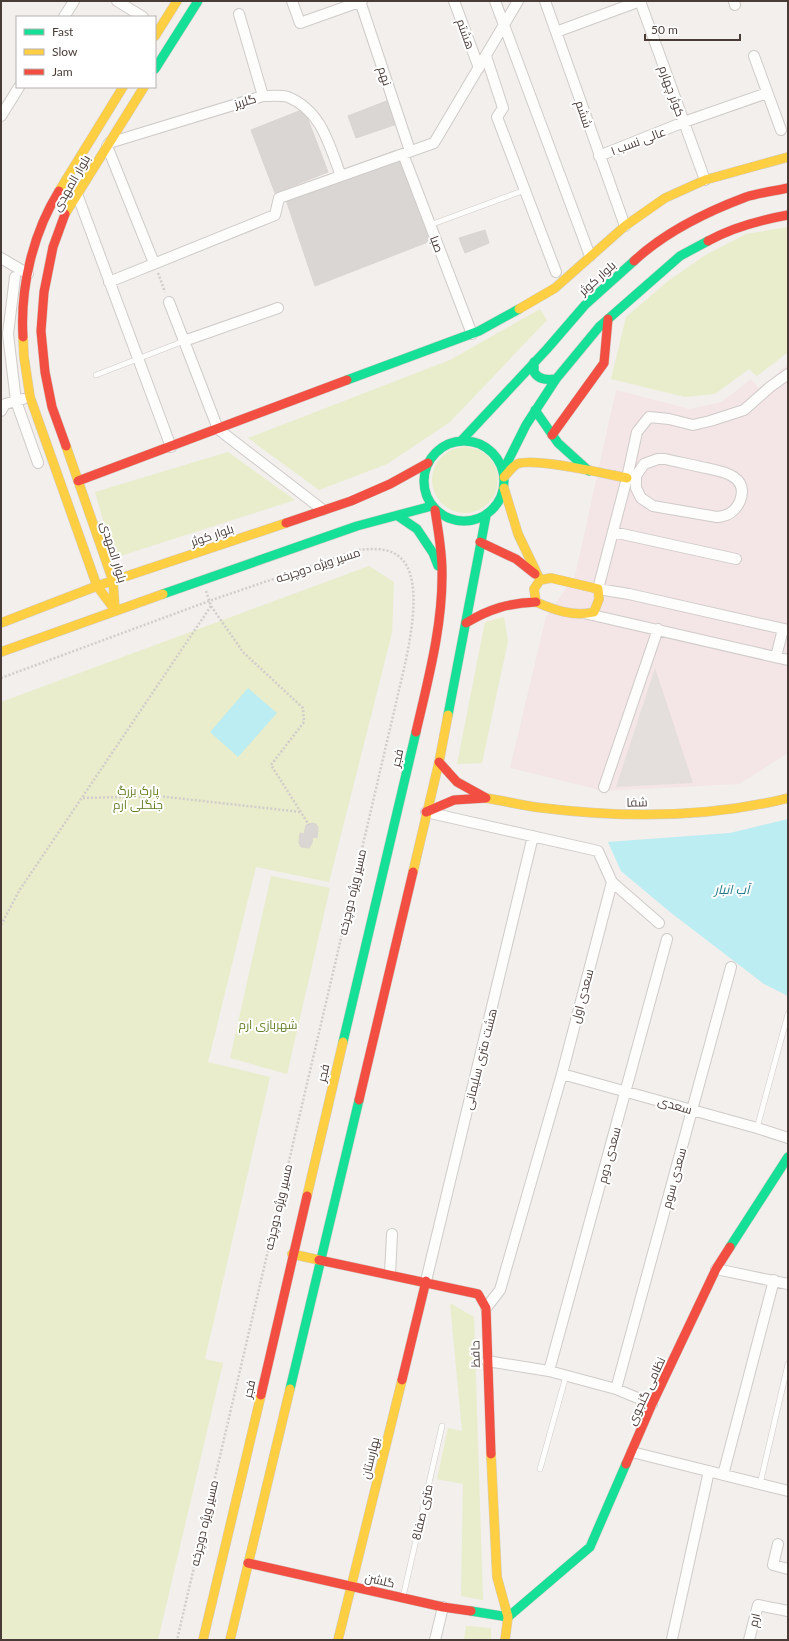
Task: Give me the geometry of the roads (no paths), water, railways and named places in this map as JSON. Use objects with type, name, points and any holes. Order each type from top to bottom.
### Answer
[{"type":"main road","points":[[175,37],[157,30],[177,1]]},
{"type":"main road","points":[[156,67],[198,1]]},
{"type":"main road","name":"بلوار المهدی","points":[[116,610],[97,586],[30,397],[24,357],[22,318],[28,274],[35,242],[50,204],[122,88]]},
{"type":"main road","name":"بلوار المهدی","points":[[116,610],[113,581],[52,406],[45,372],[41,331],[44,292],[53,247],[67,210],[143,88]]},
{"type":"main road","points":[[78,481],[479,331],[555,288],[625,226],[665,198],[705,180],[788,157]]},
{"type":"main road","name":"بلوار کوثر","points":[[461,441],[547,349],[585,305],[643,252],[694,219],[747,197],[788,188]]},
{"type":"main road","points":[[504,474],[535,410],[556,379],[608,319],[680,256],[724,232],[762,220],[788,215]]},
{"type":"main road","points":[[35,242],[53,247]]},
{"type":"main road","points":[[552,435],[604,363],[608,319]]},
{"type":"main road","points":[[534,362],[532,367],[540,378],[548,380],[556,379]]},
{"type":"main road","points":[[535,410],[558,443],[572,457],[591,472]]},
{"type":"main road","points":[[461,441],[483,445],[492,452],[499,461],[504,474],[504,488],[501,499],[486,516],[473,521],[459,522],[446,518],[434,508],[427,496],[424,485],[424,474],[428,463],[436,452],[461,441]]},
{"type":"main road","name":"بلوار کوثر","points":[[1,623],[97,586],[351,501],[390,484],[428,463]]},
{"type":"main road","points":[[504,474],[517,464],[527,463],[567,467],[627,478]]},
{"type":"main road","points":[[504,488],[518,534],[540,580]]},
{"type":"main road","points":[[1,652],[202,579],[357,526],[434,508]]},
{"type":"main road","name":"فجر","points":[[203,1640],[292,1254],[423,701],[439,617],[442,579],[442,555],[434,508]]},
{"type":"main road","points":[[398,516],[417,529],[433,553],[442,579]]},
{"type":"main road","points":[[230,1640],[319,1260],[439,762],[486,516]]},
{"type":"main road","points":[[480,542],[500,550],[519,561],[532,570],[540,580]]},
{"type":"main road","points":[[466,623],[489,609],[504,604],[536,602],[547,607],[577,614],[588,614],[594,612],[599,599],[598,589],[551,578],[540,580],[534,589],[536,602]]},
{"type":"main road","points":[[439,762],[457,782],[486,798]]},
{"type":"main road","points":[[426,812],[454,800],[486,798]]},
{"type":"main road","name":"شفا","points":[[486,798],[543,808],[614,814],[693,813],[756,806],[788,798]]},
{"type":"main road","name":"نظامی گنجوی","points":[[508,1617],[590,1547],[652,1404],[716,1268],[788,1157]]},
{"type":"main road","points":[[292,1254],[426,1281],[478,1294],[486,1308]]},
{"type":"main road","name":"بهارستان","points":[[338,1640],[350,1586],[426,1281]]},
{"type":"main road","name":"حافظ","points":[[486,1308],[496,1577],[508,1617]]},
{"type":"main road","name":"گلشن","points":[[248,1563],[442,1607],[508,1617]]},
{"type":"main road","points":[[505,1640],[508,1617]]},
{"type":"street","points":[[65,16],[74,1]]},
{"type":"street","points":[[117,1],[141,16]]},
{"type":"street","points":[[292,1],[300,24],[361,1]]},
{"type":"street","name":"نهم","points":[[361,1],[407,153]]},
{"type":"street","name":"هشتم","points":[[454,1],[479,68]]},
{"type":"street","points":[[495,1],[505,24],[590,256]]},
{"type":"street","points":[[109,282],[276,215],[279,198],[434,143],[518,1]]},
{"type":"street","name":"ششم","points":[[545,1],[625,226]]},
{"type":"street","points":[[556,32],[640,1]]},
{"type":"street","name":"کوثر چهارم","points":[[640,1],[705,180]]},
{"type":"street","points":[[238,14],[263,96]]},
{"type":"street","points":[[486,56],[503,108],[497,116],[556,272]]},
{"type":"street","points":[[754,56],[781,130]]},
{"type":"street","points":[[1,116],[18,88]]},
{"type":"street","name":"عالی نسب ۱","points":[[599,156],[684,122],[767,93]]},
{"type":"street","name":"گلریز","points":[[108,144],[263,96],[286,97],[307,108],[322,127],[341,176]]},
{"type":"street","points":[[108,144],[154,263]]},
{"type":"street","name":"صبا","points":[[407,153],[430,225],[472,334]]},
{"type":"street","points":[[77,194],[170,447]]},
{"type":"street","points":[[1,258],[28,274]]},
{"type":"street","points":[[15,277],[8,334],[16,401],[38,463]]},
{"type":"street","points":[[169,302],[218,429],[323,510]]},
{"type":"street","points":[[184,341],[278,308]]},
{"type":"street","points":[[776,657],[785,629],[629,594],[598,589],[627,478],[637,432],[649,417],[669,419],[694,425],[710,421],[744,410],[770,387],[788,374]]},
{"type":"street","points":[[1,411],[5,404],[30,397]]},
{"type":"street","points":[[658,459],[665,459],[727,472],[739,482],[742,487],[736,508],[727,516],[717,518],[653,506],[641,498],[636,488],[627,478],[644,464],[658,459]]},
{"type":"street","points":[[636,488],[636,476],[644,464]]},
{"type":"street","points":[[613,532],[736,559]]},
{"type":"street","points":[[588,614],[788,660]]},
{"type":"street","points":[[604,787],[658,629]]},
{"type":"street","points":[[426,812],[598,851],[612,882],[659,923]]},
{"type":"street","name":"هشت متری سلیمانی","points":[[426,1281],[533,836]]},
{"type":"street","name":"سعدی اول","points":[[486,1308],[500,1290],[562,1074],[612,882]]},
{"type":"street","name":"سعدی دوم","points":[[550,1372],[667,939]]},
{"type":"street","name":"سعدی سوم","points":[[616,1389],[731,966]]},
{"type":"street","name":"سعدی","points":[[562,1074],[788,1138]]},
{"type":"street","points":[[390,1274],[392,1234]]},
{"type":"street","points":[[716,1268],[788,1284]]},
{"type":"street","points":[[723,1475],[774,1280]]},
{"type":"street","points":[[487,1361],[550,1372],[616,1389],[652,1404]]},
{"type":"street","points":[[632,1452],[788,1491]]},
{"type":"street","points":[[672,1639],[709,1471]]},
{"type":"street","points":[[778,1544],[773,1565],[788,1569]]},
{"type":"street","name":"ارم","points":[[749,1640],[758,1605],[788,1611]]},
{"type":"street","points":[[435,1640],[442,1607]]},
{"type":"lane","points":[[430,225],[525,190]]},
{"type":"lane","points":[[96,375],[184,341]]},
{"type":"lane","points":[[757,1128],[788,1014]]},
{"type":"lane","points":[[760,1484],[788,1364]]},
{"type":"lane","points":[[540,1469],[566,1376]]},
{"type":"lane","name":"8متری صفا","points":[[403,1598],[442,1426]]},
{"type":"water","points":[[248,688],[277,713],[238,757],[210,732]]},
{"type":"water","name":"آب انبار","points":[[788,819],[788,996],[764,984],[670,912],[621,871],[608,842],[730,833]]},
{"type":"park label","name":"پارک بزرگ جنگلی ارم","points":[[138,797]]},
{"type":"park label","name":"شهربازی ارم","points":[[268,1024]]}]
